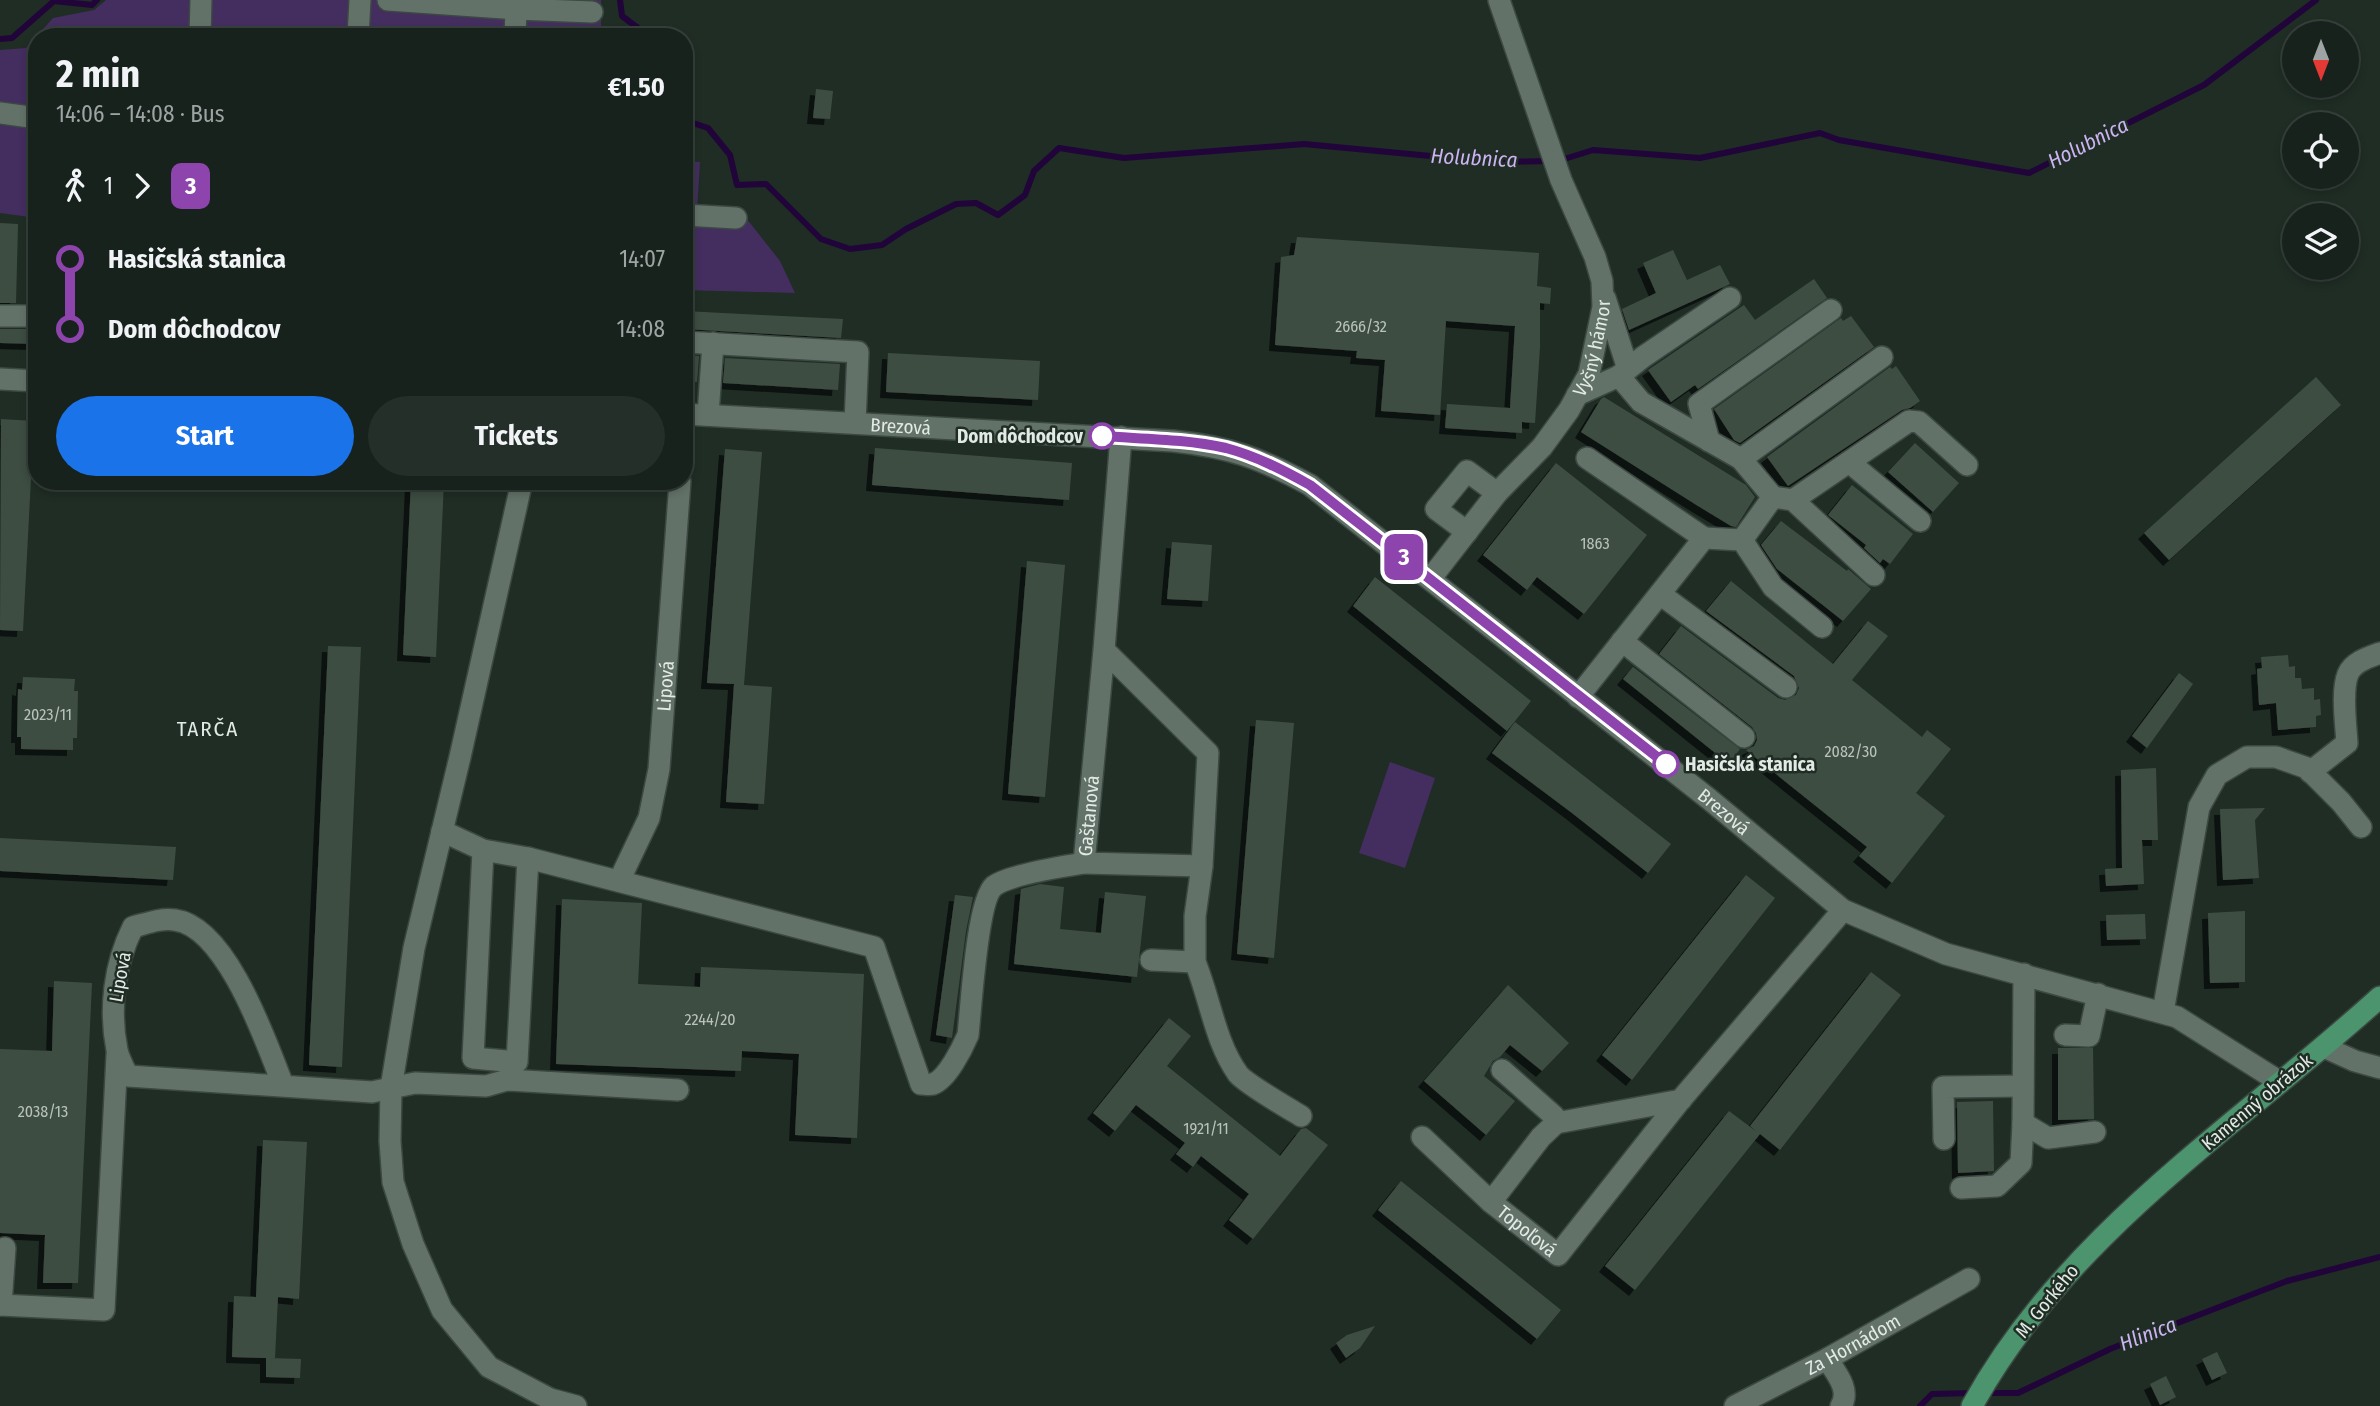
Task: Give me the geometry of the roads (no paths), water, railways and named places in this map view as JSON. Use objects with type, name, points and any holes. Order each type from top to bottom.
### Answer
[{"type":"main road","name":"Kamenný obrázok","points":[[2134,1206],[2380,997]]},
{"type":"main road","name":"M. Gorkého","points":[[1972,1406],[2018,1335],[2051,1293],[2087,1252],[2134,1206]]},
{"type":"street","points":[[200,28],[201,0]]},
{"type":"street","points":[[358,28],[360,0]]},
{"type":"street","points":[[388,0],[592,12]]},
{"type":"street","name":"Vyšný hámor","points":[[1431,578],[1497,493],[1542,447],[1577,395],[1589,373],[1603,307],[1602,281],[1595,257],[1561,180],[1499,0]]},
{"type":"street","points":[[515,28],[516,9]]},
{"type":"street","points":[[0,113],[28,117]]},
{"type":"street","points":[[693,216],[736,218]]},
{"type":"street","points":[[1603,290],[1624,372],[1641,402],[1741,459],[1874,575]]},
{"type":"street","points":[[1577,395],[1624,372],[1730,298]]},
{"type":"street","points":[[1665,416],[1699,404],[1831,310]]},
{"type":"street","points":[[0,316],[28,316]]},
{"type":"street","points":[[693,342],[858,352],[855,423]]},
{"type":"street","points":[[708,415],[713,343]]},
{"type":"street","points":[[1741,459],[1882,357]]},
{"type":"street","points":[[0,379],[28,381]]},
{"type":"street","points":[[1699,404],[1709,441]]},
{"type":"street","name":"Brezová","points":[[693,414],[1173,441],[1226,448],[1282,470],[1310,485],[1431,578],[1578,697],[1699,790],[1843,910],[1947,954],[2177,1017],[2280,1082]]},
{"type":"street","points":[[1587,458],[1704,538],[1742,540],[1783,498],[1849,462],[1909,421],[1919,422],[1967,465]]},
{"type":"street","name":"Gaštanová","points":[[1121,438],[1084,863],[1202,866]]},
{"type":"street","points":[[1849,462],[1920,521]]},
{"type":"street","points":[[1466,532],[1436,509],[1467,471],[1497,493]]},
{"type":"street","points":[[520,490],[414,948],[391,1088],[390,1141],[393,1182],[414,1244],[442,1310],[489,1367],[550,1399],[576,1406]]},
{"type":"street","name":"Lipová","points":[[618,881],[649,818],[659,769],[679,490]]},
{"type":"street","points":[[1578,697],[1704,538]]},
{"type":"street","points":[[1742,540],[1773,587],[1822,627]]},
{"type":"street","points":[[1660,594],[1786,687]]},
{"type":"street","points":[[1622,641],[1744,737]]},
{"type":"street","points":[[1104,650],[1208,753],[1202,866],[1195,916],[1195,962],[1205,985],[1223,1045],[1239,1076],[1301,1116]]},
{"type":"street","points":[[2310,772],[2347,743],[2348,673],[2361,660],[2380,653]]},
{"type":"street","points":[[2163,1012],[2199,807],[2217,775],[2248,757],[2276,757],[2307,768],[2341,802],[2361,827]]},
{"type":"street","points":[[442,831],[483,850],[527,858],[874,947],[921,1084],[933,1084],[944,1075],[968,1035],[982,918],[986,898],[992,888],[1001,882],[1084,863]]},
{"type":"street","points":[[483,850],[473,1059],[517,1062],[527,858]]},
{"type":"street","name":"Topoľová","points":[[1556,1123],[1541,1137],[1491,1202],[1558,1255],[1681,1100],[1843,910]]},
{"type":"street","name":"Lipová","points":[[117,1053],[113,999],[127,940],[133,928],[159,919],[178,920],[204,933],[228,965],[257,1018],[284,1085]]},
{"type":"street","points":[[1151,960],[1195,962]]},
{"type":"street","points":[[1961,1188],[1997,1186],[2021,1163],[2024,974]]},
{"type":"street","points":[[2064,1035],[2089,1036],[2098,994]]},
{"type":"street","points":[[2324,1047],[2355,1061],[2380,1068]]},
{"type":"street","points":[[117,1053],[128,1076],[372,1092],[415,1083],[486,1086],[507,1080],[678,1090]]},
{"type":"street","points":[[5,1248],[1,1305],[104,1310],[117,1053]]},
{"type":"street","points":[[1502,1070],[1554,1116],[1556,1123],[1681,1100]]},
{"type":"street","points":[[1944,1139],[1943,1087],[2023,1086]]},
{"type":"street","points":[[2023,1123],[2048,1138],[2095,1132]]},
{"type":"street","points":[[1422,1137],[1491,1202]]},
{"type":"street","name":"Za Hornádom","points":[[1735,1406],[1827,1359],[1969,1279]]},
{"type":"street","points":[[1827,1359],[1844,1390],[1845,1399],[1840,1406]]},
{"type":"waterway","name":"Holubnica","points":[[0,39],[12,38],[54,1],[92,5],[97,0]]},
{"type":"waterway","name":"Holubnica","points":[[620,0],[622,16],[638,28]]},
{"type":"waterway","name":"Holubnica","points":[[693,123],[708,128],[730,155],[737,185],[766,184],[821,239],[850,249],[882,245],[906,229],[956,204],[976,203],[998,215],[1025,195],[1034,171],[1059,148],[1124,158],[1304,144],[1494,162],[1558,161],[1593,150],[1700,158],[1820,133],[1839,140],[2029,173],[2204,85],[2316,0]]},
{"type":"waterway","name":"Hlinica","points":[[1987,1393],[2018,1393],[2110,1349],[2287,1281],[2380,1257]]},
{"type":"waterway","name":"Hlinica","points":[[1920,1406],[1932,1394],[1973,1393]]},
{"type":"place","name":"Dom dôchodcov","points":[[1102,436]]},
{"type":"place","name":"Hasičská stanica","points":[[1666,764]]},
{"type":"district","name":"TARČA","points":[[208,729]]}]
